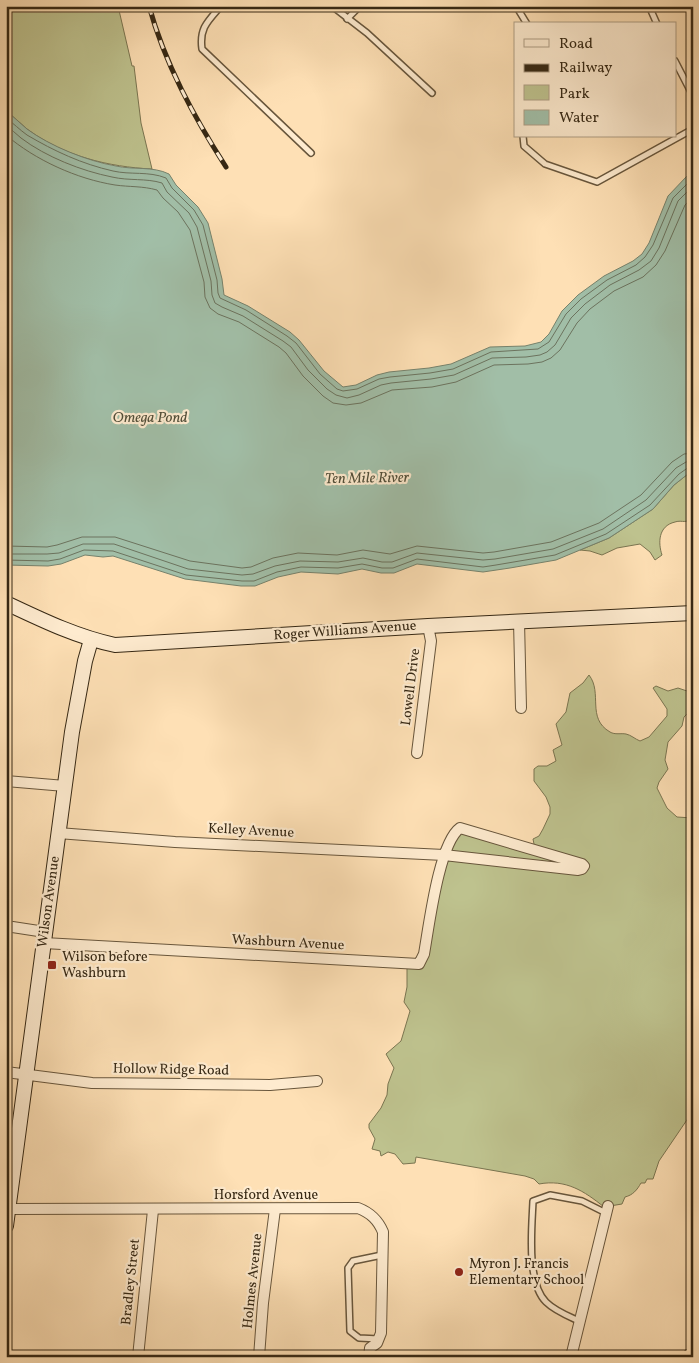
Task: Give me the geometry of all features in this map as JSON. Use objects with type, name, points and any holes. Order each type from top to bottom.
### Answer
[{"type":"main road","name":"Roger Williams Avenue","points":[[6,603],[91,640],[115,644],[693,613]]},
{"type":"main road","name":"Wilson Avenue","points":[[6,1226],[9,1209],[8,1193],[45,938],[72,732],[85,661],[91,640]]},
{"type":"main road","points":[[689,1357],[693,1356]]},
{"type":"street","points":[[519,621],[521,708]]},
{"type":"street","name":"Lowell Drive","points":[[417,752],[431,641],[428,626]]},
{"type":"street","points":[[6,781],[65,786]]},
{"type":"street","name":"Kelley Avenue","points":[[58,833],[176,842],[444,855],[578,870],[584,866],[460,828],[456,831],[444,855]]},
{"type":"street","name":"Washburn Avenue","points":[[6,926],[45,938],[419,964],[424,954],[444,855]]},
{"type":"street","name":"Hollow Ridge Road","points":[[6,1072],[101,1083],[270,1085],[317,1081]]},
{"type":"street","name":"Horsford Avenue","points":[[9,1209],[358,1208],[366,1211],[378,1221],[383,1232],[381,1333],[377,1343],[370,1348],[369,1357]]},
{"type":"street","name":"Holmes Avenue","points":[[259,1357],[263,1303],[276,1209]]},
{"type":"street","points":[[571,1357],[607,1209]]},
{"type":"street","name":"Bradley Street","points":[[138,1357],[153,1210]]},
{"type":"lane","points":[[221,6],[205,25],[200,38],[202,49],[311,153]]},
{"type":"lane","points":[[332,6],[367,33],[432,93]]},
{"type":"lane","points":[[347,19],[360,6]]},
{"type":"lane","points":[[516,6],[526,22]]},
{"type":"lane","points":[[649,6],[656,22]]},
{"type":"lane","points":[[676,62],[693,96]]},
{"type":"lane","points":[[676,138],[693,128]]},
{"type":"lane","points":[[523,138],[524,146],[545,164],[597,182],[675,138]]},
{"type":"lane","points":[[579,1321],[556,1310],[545,1301],[535,1284],[532,1244],[534,1201],[550,1194],[607,1209]]},
{"type":"lane","points":[[379,1339],[359,1338],[350,1331],[348,1268],[353,1260],[383,1255]]},
{"type":"green space","points":[[6,6],[118,6],[132,66],[134,66],[141,123],[152,169],[103,163],[71,153],[27,129],[6,111]]},
{"type":"green space","points":[[693,470],[693,498],[690,503],[690,520],[675,522],[665,527],[660,540],[662,555],[655,560],[650,552],[640,544],[617,548],[602,555],[580,550],[609,538],[653,509],[674,485]]},
{"type":"green space","points":[[589,675],[595,690],[596,713],[603,726],[612,733],[628,735],[640,741],[649,737],[667,716],[667,709],[653,688],[656,686],[668,691],[678,688],[693,693],[693,708],[684,717],[682,726],[668,742],[665,760],[668,769],[657,788],[667,808],[677,817],[693,818],[693,1111],[659,1161],[653,1179],[647,1179],[645,1183],[641,1183],[634,1192],[625,1197],[622,1204],[604,1207],[582,1191],[558,1183],[539,1184],[534,1179],[525,1176],[416,1157],[415,1163],[403,1164],[395,1154],[388,1152],[381,1156],[380,1151],[372,1149],[375,1139],[369,1128],[369,1124],[381,1108],[387,1095],[388,1084],[394,1068],[386,1054],[401,1041],[410,1011],[404,1002],[407,987],[407,961],[415,961],[418,957],[440,876],[460,829],[535,849],[533,839],[539,836],[543,829],[550,814],[550,807],[546,797],[534,781],[534,769],[538,766],[547,766],[556,761],[553,750],[562,745],[556,724],[566,712],[570,693],[583,683]]},
{"type":"water","name":"Omega Pond","points":[[6,111],[36,135],[69,152],[105,164],[150,169],[169,174],[176,185],[198,207],[208,223],[222,279],[224,295],[248,306],[290,332],[299,340],[324,371],[343,387],[356,385],[377,375],[389,372],[451,364],[490,347],[525,346],[541,342],[549,334],[562,311],[578,295],[604,276],[633,261],[642,254],[649,243],[668,196],[687,176],[693,173],[693,470],[674,485],[653,509],[609,538],[556,560],[483,572],[417,564],[394,573],[381,573],[362,569],[338,574],[301,572],[278,577],[255,586],[241,586],[185,579],[113,556],[85,555],[61,564],[48,566],[6,565]]},
{"type":"railway","points":[[149,6],[163,49],[182,90],[226,167]]},
{"type":"place","name":"Wilson before Washburn","points":[[52,965]]},
{"type":"place","name":"Myron J. Francis Elementary School","points":[[459,1272]]},
{"type":"water label","name":"Ten Mile River","points":[[367,479]]}]
